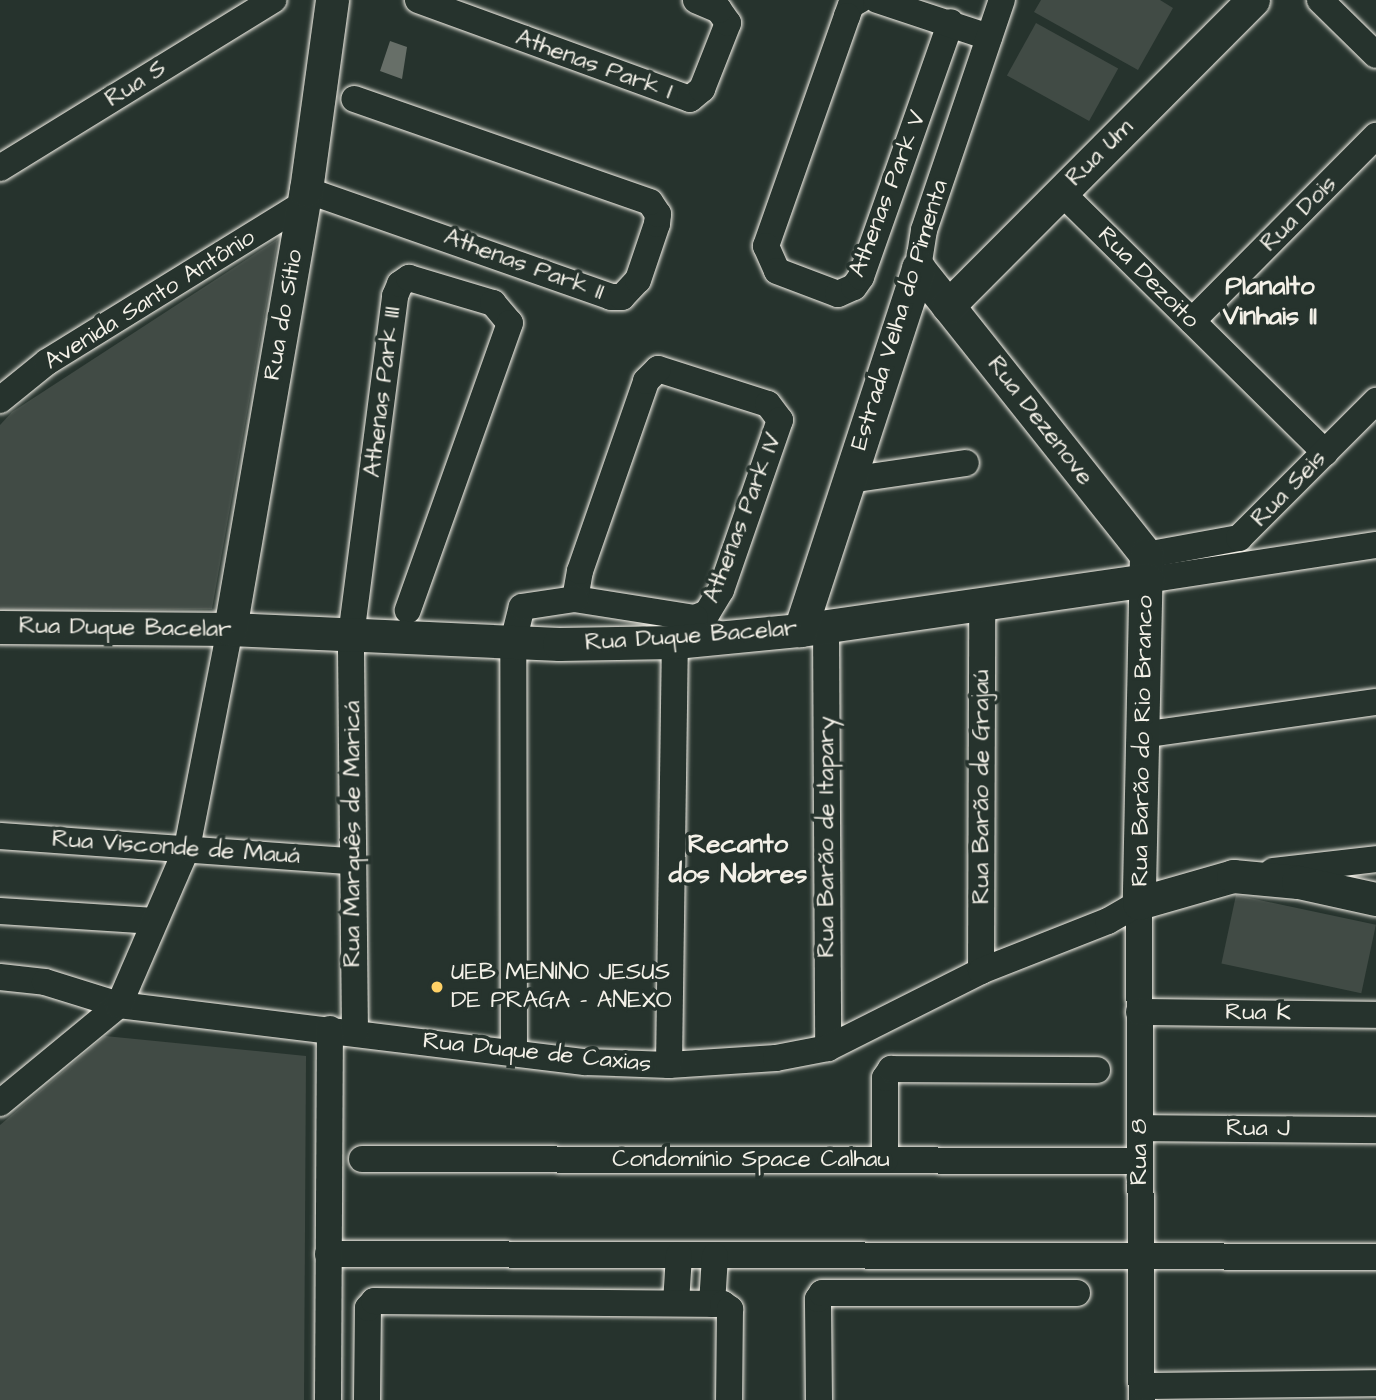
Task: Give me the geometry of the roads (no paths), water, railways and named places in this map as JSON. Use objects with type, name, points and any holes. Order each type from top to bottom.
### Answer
[{"type":"main road","name":"Rua do Sítio","points":[[230,629],[305,197],[332,0]]},
{"type":"main road","name":"Rua Um","points":[[948,306],[1253,0]]},
{"type":"main road","name":"Rua Dezenove","points":[[918,268],[1146,567]]},
{"type":"main road","name":"Estrada Velha do Pimenta","points":[[813,628],[849,480],[918,268]]},
{"type":"main road","name":"Rua Duque Bacelar","points":[[0,627],[230,629],[513,642],[675,642],[813,628],[982,604],[1146,567]]},
{"type":"main road","name":"Rua Barão do Rio Branco","points":[[1139,903],[1146,567]]},
{"type":"main road","name":"Rua Duque de Caxias","points":[[1139,903],[1234,876]]},
{"type":"main road","points":[[1234,876],[1298,882],[1376,899]]},
{"type":"street","name":"Rua S","points":[[0,168],[273,0]]},
{"type":"street","name":"Athenas Park I","points":[[418,0],[690,99],[702,89],[728,23],[719,10],[696,0]]},
{"type":"street","name":"Athenas Park V","points":[[860,0],[851,5],[766,246],[777,271],[838,294],[854,287],[861,277],[951,22]]},
{"type":"street","points":[[877,0],[951,22],[989,37]]},
{"type":"street","name":"Estrada Velha do Pimenta","points":[[918,268],[924,230],[1002,0]]},
{"type":"street","points":[[1320,0],[1376,55]]},
{"type":"street","name":"Athenas Park II","points":[[305,197],[611,297],[622,297],[638,280],[657,224],[658,214],[650,202],[354,99]]},
{"type":"street","name":"Rua Dois","points":[[1192,321],[1376,136]]},
{"type":"street","name":"Rua Dezoito","points":[[1061,192],[1325,452]]},
{"type":"street","name":"Avenida Santo Antônio","points":[[0,400],[47,362],[305,197]]},
{"type":"street","name":"Athenas Park III","points":[[351,636],[395,296],[400,284],[410,278],[493,303],[510,323],[408,610]]},
{"type":"street","name":"Athenas Park IV","points":[[513,642],[522,607],[575,599],[695,618],[707,613],[720,590],[778,428],[776,411],[667,369],[650,375],[580,571],[575,599]]},
{"type":"street","name":"Rua Seis","points":[[1146,567],[1239,538],[1376,401]]},
{"type":"street","points":[[849,480],[966,463]]},
{"type":"street","name":"Rua Duque Bacelar","points":[[1146,567],[1376,545]]},
{"type":"street","name":"Rua Barão de Grajaú","points":[[981,971],[982,604]]},
{"type":"street","name":"Rua Barão de Itapary","points":[[813,628],[828,1048]]},
{"type":"street","points":[[0,1103],[119,1005],[187,848],[230,629]]},
{"type":"street","name":"Rua Marquês de Maricá","points":[[328,1400],[328,1254],[352,860],[351,636]]},
{"type":"street","points":[[513,642],[514,1052]]},
{"type":"street","points":[[669,1065],[675,642]]},
{"type":"street","points":[[1141,735],[1376,702]]},
{"type":"street","name":"Rua Visconde de Mauá","points":[[0,836],[352,860]]},
{"type":"street","name":"Rua Duque de Caxias","points":[[1234,876],[1376,859]]},
{"type":"street","name":"Rua Duque de Caxias","points":[[0,977],[45,982],[119,1005],[607,1064],[669,1065],[776,1058],[828,1048],[981,971],[1108,921],[1139,903]]},
{"type":"street","name":"Rua 8","points":[[1139,903],[1142,1393]]},
{"type":"street","points":[[0,911],[155,921]]},
{"type":"street","name":"Rua K","points":[[1139,1012],[1376,1015]]},
{"type":"street","points":[[885,1160],[885,1078],[891,1069],[1097,1070]]},
{"type":"street","name":"Rua J","points":[[1140,1128],[1376,1130]]},
{"type":"street","name":"Condomínio Space Calhau","points":[[362,1159],[1140,1161]]},
{"type":"street","points":[[328,1254],[678,1262],[715,1255],[1376,1257]]},
{"type":"street","points":[[712,1304],[715,1255]]},
{"type":"street","points":[[677,1303],[678,1262]]},
{"type":"street","points":[[819,1400],[818,1299],[822,1293],[1077,1293]]},
{"type":"street","points":[[367,1400],[368,1308],[372,1301],[723,1304],[730,1309],[729,1400]]},
{"type":"street","points":[[1142,1393],[1376,1383]]},
{"type":"place","name":"UEB MENINO JESUS DE PRAGA - ANEXO","points":[[437,987]]},
{"type":"district","name":"Planalto Vinhais II","points":[[1270,302]]},
{"type":"district","name":"Recanto dos Nobres","points":[[738,860]]}]
